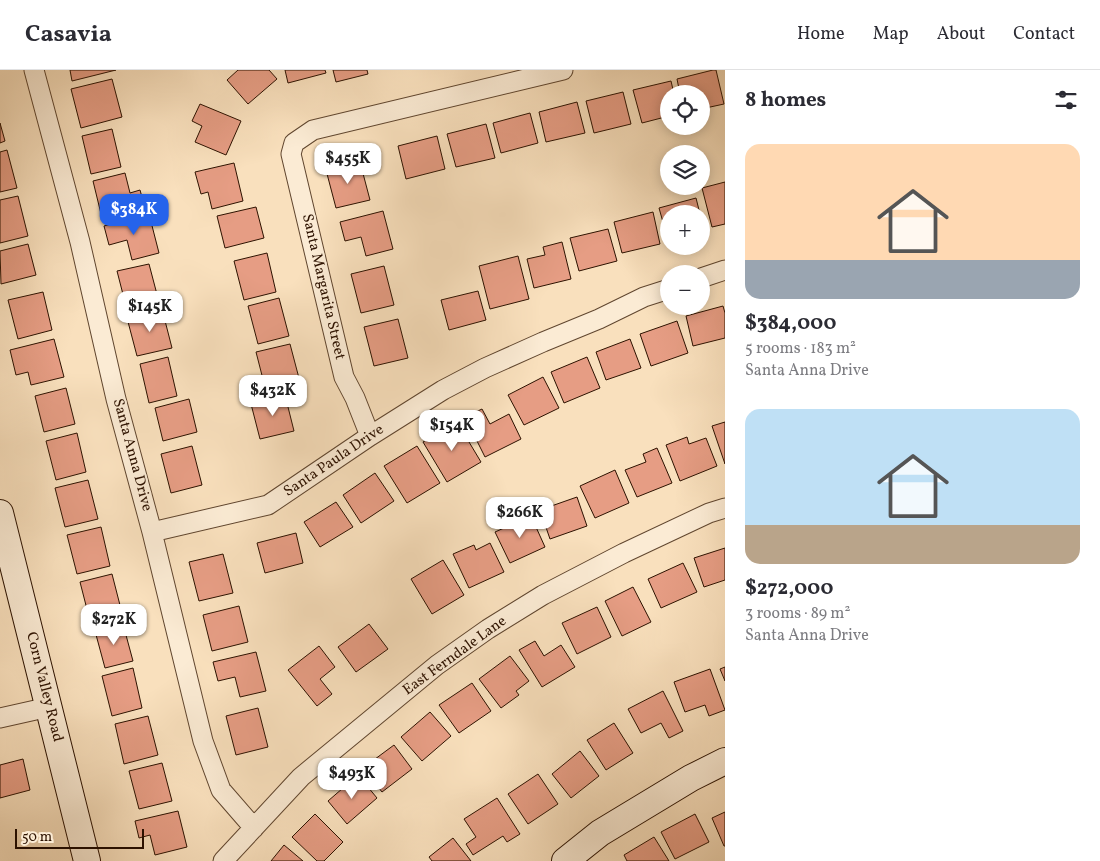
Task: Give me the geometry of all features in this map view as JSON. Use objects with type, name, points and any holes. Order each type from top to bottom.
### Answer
[{"type":"main road","name":"Corn Valley Road","points":[[0,513],[87,861]]},
{"type":"main road","points":[[565,861],[600,833],[691,778],[725,761]]},
{"type":"street","name":"Santa Anna Drive","points":[[34,70],[80,242],[116,400],[152,532],[203,742],[222,790],[254,828]]},
{"type":"street","name":"Santa Margarita Street","points":[[370,436],[355,398],[344,377],[291,154],[294,143],[313,130],[563,70]]},
{"type":"street","points":[[710,275],[725,270]]},
{"type":"street","name":"Santa Paula Drive","points":[[152,532],[268,505],[370,436],[443,390],[485,368],[660,292]]},
{"type":"street","name":"East Ferndale Lane","points":[[223,861],[301,778],[438,665],[488,629],[542,595],[624,552],[709,513],[725,508]]},
{"type":"street","points":[[0,718],[49,707]]},
{"type":"building","points":[[70,70],[116,70],[72,81]]},
{"type":"building","points":[[238,70],[269,70],[277,79],[248,104],[227,80]]},
{"type":"building","points":[[285,70],[325,70],[326,73],[288,83]]},
{"type":"building","points":[[333,70],[367,70],[368,74],[336,82]]},
{"type":"building","points":[[716,70],[724,104],[710,107],[710,85],[678,85],[677,79]]},
{"type":"building","points":[[112,79],[122,117],[81,128],[71,89]]},
{"type":"building","points":[[671,81],[672,85],[660,85],[660,118],[642,123],[633,90]]},
{"type":"building","points":[[623,92],[631,124],[594,133],[586,101]]},
{"type":"building","points":[[577,102],[585,133],[546,142],[539,112]]},
{"type":"building","points":[[200,104],[241,121],[226,155],[195,142],[202,126],[192,121]]},
{"type":"building","points":[[530,113],[538,143],[501,153],[493,123]]},
{"type":"building","points":[[0,123],[5,141],[0,143]]},
{"type":"building","points":[[486,124],[495,158],[456,167],[447,134]]},
{"type":"building","points":[[112,129],[121,167],[91,174],[82,136]]},
{"type":"building","points":[[437,136],[445,169],[406,179],[398,146]]},
{"type":"building","points":[[7,150],[17,188],[0,192],[0,152]]},
{"type":"building","points":[[360,162],[370,200],[336,208],[326,170]]},
{"type":"building","points":[[234,163],[243,201],[212,209],[208,192],[201,194],[195,172]]},
{"type":"building","points":[[125,173],[130,193],[140,190],[145,208],[102,218],[93,181]]},
{"type":"building","points":[[725,182],[725,224],[712,227],[710,205],[706,205],[704,195],[710,195],[710,186]]},
{"type":"building","points":[[18,196],[28,236],[0,243],[0,200]]},
{"type":"building","points":[[696,198],[698,205],[670,205]]},
{"type":"building","points":[[256,207],[264,238],[225,248],[217,216]]},
{"type":"building","points":[[383,211],[393,249],[366,256],[361,237],[345,241],[340,222]]},
{"type":"building","points":[[653,212],[660,244],[622,253],[614,222]]},
{"type":"building","points":[[149,214],[159,253],[132,260],[127,240],[109,245],[104,226]]},
{"type":"building","points":[[608,229],[617,261],[579,271],[570,238]]},
{"type":"building","points":[[562,242],[571,279],[534,288],[527,259],[545,255],[543,247]]},
{"type":"building","points":[[28,244],[36,275],[1,284],[0,251]]},
{"type":"building","points":[[267,253],[276,292],[244,300],[234,261]]},
{"type":"building","points":[[518,256],[529,299],[490,309],[479,266]]},
{"type":"building","points":[[149,264],[159,302],[127,310],[117,271]]},
{"type":"building","points":[[384,266],[394,305],[361,313],[351,274]]},
{"type":"building","points":[[478,291],[486,320],[449,330],[441,300]]},
{"type":"building","points":[[43,292],[52,330],[18,339],[8,300]]},
{"type":"building","points":[[279,298],[289,336],[258,344],[248,306]]},
{"type":"building","points":[[723,306],[725,313],[725,338],[693,346],[686,316],[710,315],[710,310]]},
{"type":"building","points":[[162,309],[172,348],[137,356],[127,318]]},
{"type":"building","points":[[398,319],[408,358],[374,366],[364,327]]},
{"type":"building","points":[[677,321],[688,353],[651,366],[640,334]]},
{"type":"building","points":[[54,339],[64,377],[31,385],[28,372],[16,375],[10,350]]},
{"type":"building","points":[[630,339],[641,368],[606,380],[596,352]]},
{"type":"building","points":[[290,344],[300,382],[266,391],[256,352]]},
{"type":"building","points":[[168,357],[177,396],[149,403],[140,364]]},
{"type":"building","points":[[587,357],[600,388],[564,403],[551,372]]},
{"type":"building","points":[[543,377],[559,408],[524,425],[508,395]]},
{"type":"building","points":[[66,388],[75,424],[44,432],[35,396]]},
{"type":"building","points":[[285,395],[294,431],[260,439],[251,404]]},
{"type":"building","points":[[189,399],[197,432],[163,441],[155,408]]},
{"type":"building","points":[[482,409],[490,424],[509,414],[521,439],[485,457],[465,417]]},
{"type":"building","points":[[457,422],[481,462],[447,482],[423,442]]},
{"type":"building","points":[[725,422],[725,464],[712,426]]},
{"type":"building","points":[[77,433],[86,472],[56,480],[46,441]]},
{"type":"building","points":[[687,437],[689,444],[706,438],[717,466],[680,481],[666,445]]},
{"type":"building","points":[[192,446],[202,485],[171,493],[161,454]]},
{"type":"building","points":[[417,446],[440,483],[407,503],[384,466]]},
{"type":"building","points":[[657,448],[672,483],[637,497],[625,470],[646,462],[643,454]]},
{"type":"building","points":[[615,470],[629,503],[595,518],[580,486]]},
{"type":"building","points":[[375,473],[394,501],[361,523],[343,495]]},
{"type":"building","points":[[88,480],[98,519],[65,527],[55,488]]},
{"type":"building","points":[[577,497],[587,526],[550,539],[540,510]]},
{"type":"building","points":[[336,502],[353,527],[320,547],[304,522]]},
{"type":"building","points":[[531,516],[545,547],[510,563],[495,532]]},
{"type":"building","points":[[101,527],[110,566],[77,574],[67,535]]},
{"type":"building","points":[[296,533],[303,563],[265,573],[257,543]]},
{"type":"building","points":[[490,543],[504,572],[469,588],[453,554],[474,545],[476,550]]},
{"type":"building","points":[[725,548],[725,580],[704,587],[694,558]]},
{"type":"building","points":[[223,554],[233,593],[199,601],[189,562]]},
{"type":"building","points":[[443,560],[464,595],[432,614],[411,579]]},
{"type":"building","points":[[683,563],[697,592],[661,608],[648,579]]},
{"type":"building","points":[[112,574],[122,613],[90,621],[80,582]]},
{"type":"building","points":[[633,587],[651,622],[622,636],[605,601]]},
{"type":"building","points":[[239,606],[248,642],[212,651],[203,615]]},
{"type":"building","points":[[597,607],[611,637],[577,654],[562,623]]},
{"type":"building","points":[[123,624],[133,661],[105,668],[95,631]]},
{"type":"building","points":[[369,624],[388,649],[356,672],[338,647]]},
{"type":"building","points":[[535,641],[544,656],[561,645],[575,667],[542,687],[519,650]]},
{"type":"building","points":[[319,646],[335,667],[320,679],[332,694],[317,706],[288,670]]},
{"type":"building","points":[[256,652],[266,691],[240,697],[235,677],[218,681],[213,662]]},
{"type":"building","points":[[510,656],[529,681],[516,691],[519,695],[501,708],[479,679]]},
{"type":"building","points":[[725,667],[725,681],[720,669]]},
{"type":"building","points":[[133,668],[142,708],[112,716],[102,676]]},
{"type":"building","points":[[710,669],[725,710],[709,716],[705,705],[685,712],[674,682]]},
{"type":"building","points":[[472,683],[491,711],[459,733],[439,705]]},
{"type":"building","points":[[663,691],[683,731],[669,738],[661,723],[641,733],[628,709]]},
{"type":"building","points":[[258,708],[268,747],[236,755],[226,716]]},
{"type":"building","points":[[430,712],[451,736],[422,761],[401,737]]},
{"type":"building","points":[[148,716],[158,755],[124,764],[115,724]]},
{"type":"building","points":[[614,723],[633,753],[606,770],[587,740]]},
{"type":"building","points":[[394,745],[412,769],[382,792],[363,768]]},
{"type":"building","points":[[580,751],[599,776],[571,798],[552,774]]},
{"type":"building","points":[[23,759],[30,790],[0,798],[0,765]]},
{"type":"building","points":[[162,763],[172,801],[139,809],[129,771]]},
{"type":"building","points":[[538,774],[558,804],[528,824],[508,794]]},
{"type":"building","points":[[358,775],[377,798],[347,824],[328,801]]},
{"type":"building","points":[[497,798],[520,834],[507,842],[503,836],[473,855],[466,844],[476,837],[464,819]]},
{"type":"building","points":[[178,811],[187,847],[155,855],[150,835],[139,838],[135,821]]},
{"type":"building","points":[[725,812],[725,846],[724,846],[712,818]]},
{"type":"building","points":[[315,814],[343,842],[324,861],[317,861],[292,837]]},
{"type":"building","points":[[695,814],[709,842],[675,859],[661,832]]},
{"type":"building","points":[[654,837],[669,861],[627,861],[624,855]]},
{"type":"building","points":[[453,838],[471,861],[432,861],[429,857]]},
{"type":"building","points":[[284,845],[303,861],[271,861]]}]
